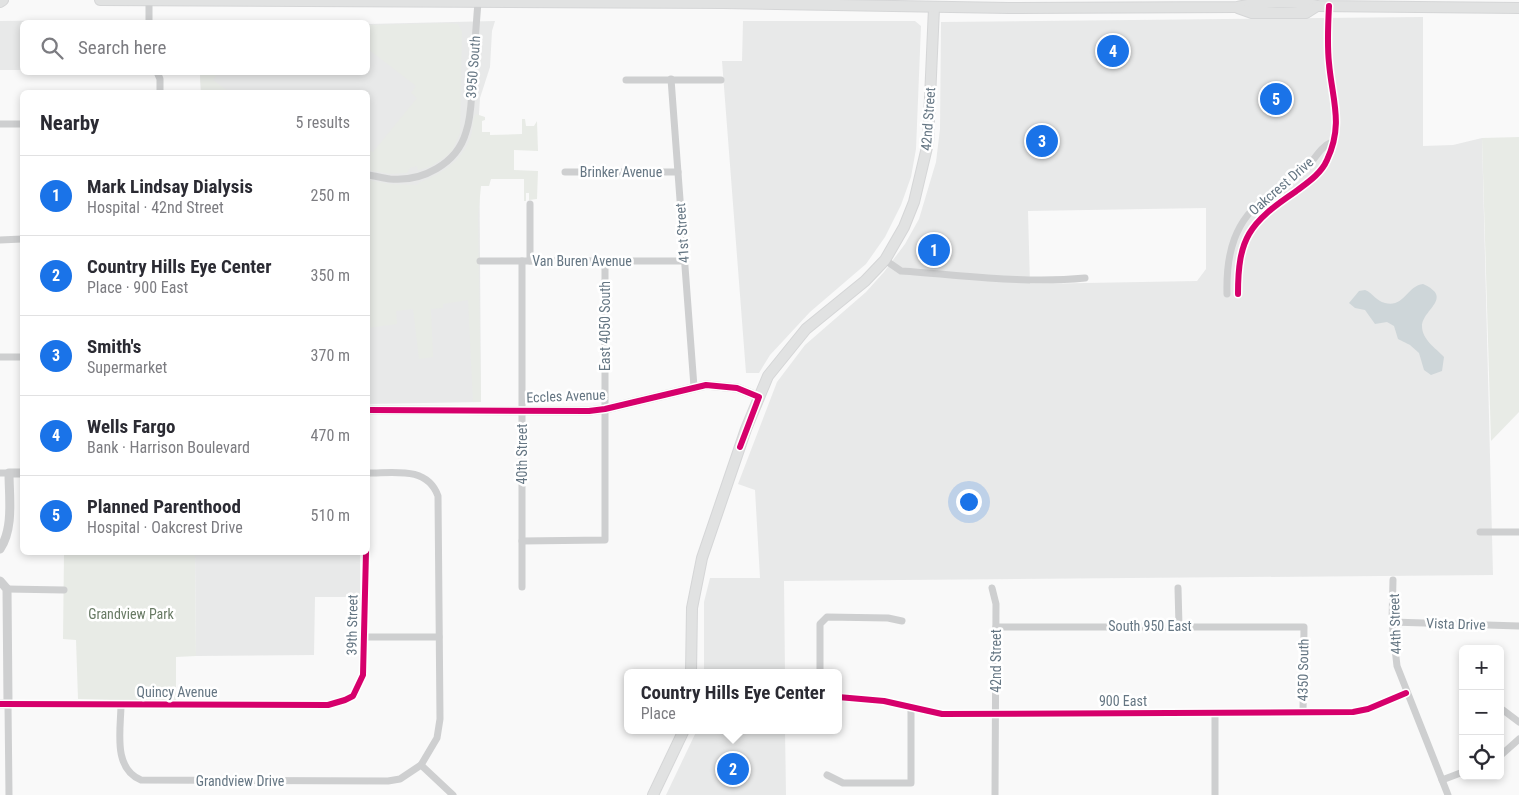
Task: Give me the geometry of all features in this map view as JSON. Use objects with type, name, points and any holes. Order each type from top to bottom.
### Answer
[{"type":"main road","points":[[100,0],[1055,4],[1237,7],[1252,13],[1306,13],[1316,6],[1519,8]]},
{"type":"main road","name":"42nd Street","points":[[692,669],[692,608],[702,558],[746,429],[768,376],[806,329],[865,281],[885,260],[904,226],[914,202],[928,143],[934,4]]},
{"type":"main road","points":[[653,795],[682,734]]},
{"type":"street","points":[[148,0],[149,20]]},
{"type":"street","name":"3950 South","points":[[370,175],[390,179],[406,179],[437,169],[451,159],[460,147],[466,132],[471,109],[478,1]]},
{"type":"street","name":"Oakcrest Drive","points":[[1238,294],[1239,261],[1248,234],[1269,209],[1309,182],[1328,158],[1338,119],[1328,63],[1329,6]]},
{"type":"street","points":[[158,75],[160,90]]},
{"type":"street","name":"41st Street","points":[[671,79],[694,388]]},
{"type":"street","points":[[626,80],[720,80]]},
{"type":"street","points":[[0,124],[20,124]]},
{"type":"street","name":"Oakcrest Drive","points":[[1227,294],[1229,252],[1235,234],[1244,219],[1262,200],[1304,171],[1325,146],[1332,142]]},
{"type":"street","name":"Brinker Avenue","points":[[565,172],[678,172]]},
{"type":"street","points":[[530,204],[530,261]]},
{"type":"street","points":[[0,240],[20,240]]},
{"type":"street","points":[[885,260],[901,271],[1051,281],[1085,278]]},
{"type":"street","name":"40th Street","points":[[522,261],[522,586]]},
{"type":"street","name":"East 4050 South","points":[[522,540],[605,540],[605,261]]},
{"type":"street","name":"Van Buren Avenue","points":[[480,262],[684,261]]},
{"type":"street","points":[[0,357],[20,357]]},
{"type":"street","name":"Eccles Avenue","points":[[370,410],[605,409],[706,384],[725,385],[747,391],[759,398]]},
{"type":"street","points":[[0,549],[4,544],[9,520],[4,473],[20,473]]},
{"type":"street","name":"Grandview Drive","points":[[121,704],[121,757],[129,774],[141,780],[388,781],[400,778],[421,765],[433,747],[439,729],[439,503],[431,482],[409,473],[370,473]]},
{"type":"street","points":[[1480,532],[1519,532]]},
{"type":"street","name":"39th Street","points":[[353,696],[363,675],[366,555]]},
{"type":"street","name":"44th Street","points":[[1393,580],[1392,622],[1397,666],[1406,693],[1448,795]]},
{"type":"street","points":[[0,581],[7,589],[4,704],[9,795]]},
{"type":"street","name":"42nd Street","points":[[992,588],[996,604],[995,795]]},
{"type":"street","points":[[1178,588],[1178,626]]},
{"type":"street","points":[[7,589],[64,590]]},
{"type":"street","points":[[820,669],[820,624],[827,617],[888,618],[902,621]]},
{"type":"street","name":"Vista Drive","points":[[1392,622],[1519,626]]},
{"type":"street","name":"South 950 East","points":[[996,627],[1304,627]]},
{"type":"street","name":"4350 South","points":[[1302,712],[1304,627]]},
{"type":"street","points":[[365,637],[439,637]]},
{"type":"street","name":"900 East","points":[[842,697],[884,700],[942,714],[1216,714],[1353,712],[1368,709],[1406,693]]},
{"type":"street","name":"Quincy Avenue","points":[[4,704],[328,704],[353,696]]},
{"type":"street","points":[[827,775],[843,783],[911,783],[911,708]]},
{"type":"street","points":[[1504,711],[1519,722]]},
{"type":"street","points":[[1214,795],[1216,714]]},
{"type":"street","points":[[1504,753],[1519,740]]},
{"type":"street","points":[[421,765],[453,795]]},
{"type":"street","points":[[1442,780],[1459,774]]},
{"type":"shaded area","points":[[1423,17],[1423,146],[1453,145],[1482,138],[1493,575],[784,581],[785,669],[704,669],[704,602],[710,578],[760,578],[755,490],[738,484],[777,382],[805,345],[866,292],[905,244],[919,219],[936,162],[940,129],[941,22]],"holes":[[[1206,208],[1206,269],[1197,281],[1030,284],[1028,211]]]},
{"type":"shaded area","points":[[0,21],[20,21],[20,70],[0,70]]},
{"type":"shaded area","points":[[495,21],[492,31],[490,67],[480,98],[479,114],[481,402],[370,404],[370,90],[201,90],[200,75],[370,75],[370,24]]},
{"type":"shaded area","points":[[743,21],[915,21],[921,26],[916,149],[911,177],[901,205],[885,237],[866,264],[810,312],[770,355],[759,373],[746,373],[722,61],[742,61]]},
{"type":"shaded area","points":[[1423,284],[1432,289],[1437,299],[1424,320],[1422,326],[1424,335],[1444,357],[1442,371],[1431,375],[1424,370],[1419,353],[1410,345],[1398,339],[1394,326],[1387,322],[1375,324],[1365,310],[1355,308],[1349,303],[1359,291],[1365,290],[1382,302],[1391,304],[1401,300],[1413,289]]},
{"type":"shaded area","points":[[195,555],[360,555],[360,601],[353,601],[349,597],[315,597],[314,655],[196,656]]},
{"type":"shaded area","points":[[695,734],[785,734],[786,795],[666,795]]},
{"type":"green space","points":[[447,23],[458,24],[462,32],[460,133],[453,149],[447,156],[430,167],[418,170],[417,166],[410,168],[407,173],[390,174],[370,170],[370,151],[373,152],[417,98],[411,93],[416,86],[370,51],[370,25]]},
{"type":"green space","points":[[200,75],[217,75],[213,80],[226,90],[201,90]]},
{"type":"green space","points":[[476,114],[485,117],[485,120],[482,121],[482,132],[490,132],[490,135],[522,134],[522,119],[525,119],[526,126],[534,126],[537,121],[538,151],[514,150],[514,170],[538,171],[537,199],[529,200],[529,193],[526,193],[526,201],[524,201],[524,179],[491,179],[489,186],[481,186],[478,217],[481,402],[473,402],[468,300],[443,304],[443,308],[431,309],[433,357],[419,359],[413,309],[396,311],[397,324],[370,328],[370,180],[390,184],[417,185],[437,174],[452,164],[464,150],[469,142]]},
{"type":"green space","points":[[1519,137],[1519,412],[1491,441],[1482,138]]},
{"type":"green space","name":"Grandview Park","points":[[64,555],[195,555],[196,656],[176,657],[176,702],[78,699],[76,640],[63,639]]},
{"type":"cycle path","points":[[1238,294],[1240,259],[1249,234],[1267,213],[1317,174],[1327,160],[1332,147],[1335,135],[1336,112],[1328,56],[1329,6]]},
{"type":"cycle path","points":[[370,410],[589,411],[605,409],[706,385],[737,388],[759,397],[740,447]]},
{"type":"cycle path","points":[[0,704],[328,705],[345,700],[353,696],[363,675],[366,555]]},
{"type":"cycle path","points":[[842,697],[884,701],[942,714],[1353,712],[1368,709],[1406,693]]},
{"type":"place","name":"Wells Fargo","points":[[1113,51]]},
{"type":"place","name":"Planned Parenthood","points":[[1276,99]]},
{"type":"place","name":"Smith's","points":[[1042,141]]},
{"type":"place","name":"Mark Lindsay Dialysis","points":[[934,250]]},
{"type":"place","name":"Country Hills Eye Center","points":[[733,769]]}]
